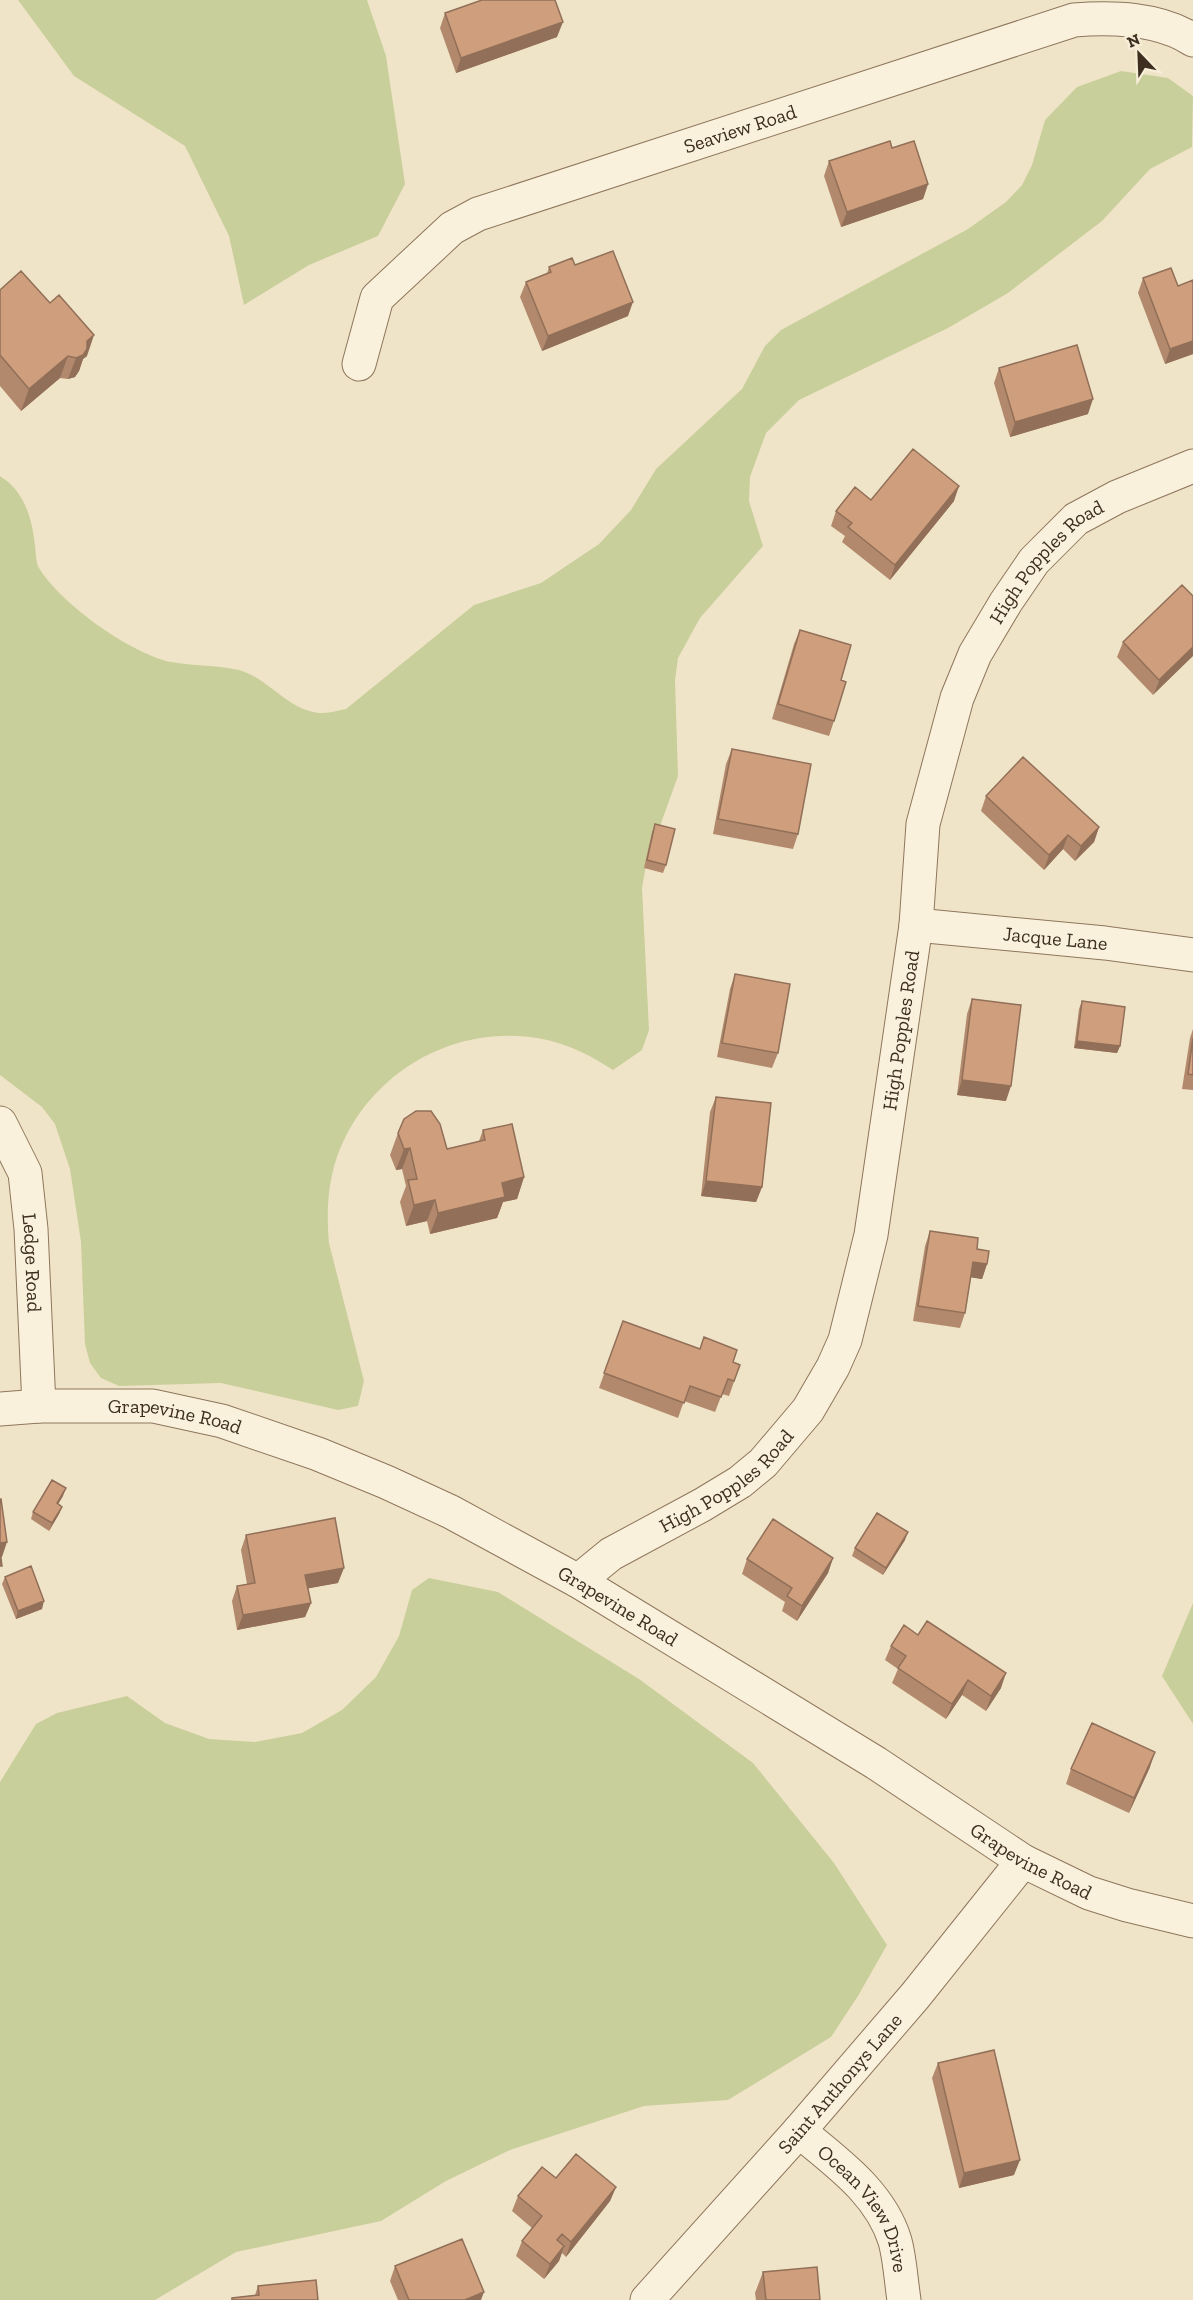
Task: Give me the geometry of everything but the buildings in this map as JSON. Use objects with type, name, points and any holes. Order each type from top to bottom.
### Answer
[{"type":"street","name":"Seaview Road","points":[[360,363],[377,298],[452,228],[478,214],[1074,20],[1108,17],[1142,22],[1183,33],[1193,40]]},
{"type":"street","name":"High Popples Road","points":[[578,1581],[611,1554],[740,1482],[786,1438],[808,1410],[833,1367],[845,1340],[871,1235],[916,925],[923,824],[957,698],[975,654],[1000,610],[1034,561],[1076,519],[1118,497],[1193,466]]},
{"type":"street","name":"Jacque Lane","points":[[916,925],[1083,941],[1193,955]]},
{"type":"street","name":"Ledge Road","points":[[0,1123],[25,1173],[31,1229],[39,1406]]},
{"type":"street","name":"Grapevine Road","points":[[0,1409],[39,1406],[153,1406],[222,1421],[318,1454],[451,1512],[578,1581],[866,1757],[1023,1861],[1089,1893],[1193,1921]]},
{"type":"street","name":"Saint Anthonys Lane","points":[[647,2300],[799,2131],[915,1996],[1023,1861]]},
{"type":"street","name":"Ocean View Drive","points":[[799,2131],[859,2183],[881,2209],[896,2244],[904,2300]]},
{"type":"green space","points":[[18,0],[367,0],[386,56],[405,184],[378,236],[309,265],[244,305],[229,236],[185,146],[74,76]]},
{"type":"green space","points":[[1121,71],[1168,78],[1193,96],[1192,147],[1150,169],[1102,221],[1008,293],[948,328],[799,400],[766,433],[750,477],[749,501],[763,546],[700,618],[678,658],[675,680],[678,776],[646,865],[642,888],[649,1030],[642,1050],[613,1070],[581,1052],[547,1040],[512,1036],[477,1039],[444,1048],[414,1063],[386,1083],[363,1108],[345,1138],[333,1171],[328,1216],[329,1243],[364,1381],[358,1406],[338,1410],[221,1383],[119,1386],[101,1378],[90,1363],[85,1344],[81,1242],[70,1169],[55,1124],[42,1107],[0,1075],[0,476],[16,490],[26,506],[39,568],[49,582],[79,611],[117,638],[136,649],[171,662],[231,668],[250,674],[290,702],[311,712],[326,713],[346,709],[474,605],[541,583],[599,544],[631,510],[656,469],[742,389],[765,346],[781,330],[968,229],[1006,202],[1022,185],[1032,165],[1045,120],[1077,87]]},
{"type":"green space","points":[[429,1578],[498,1592],[639,1679],[753,1763],[834,1863],[887,1945],[858,1996],[831,2037],[728,2100],[644,2106],[510,2150],[446,2181],[381,2221],[236,2252],[155,2300],[0,2300],[0,1782],[36,1724],[57,1713],[127,1696],[165,1723],[209,1739],[255,1742],[302,1733],[342,1710],[376,1677],[399,1636],[412,1590]]},
{"type":"green space","points":[[1193,1603],[1193,1724],[1162,1676]]}]
